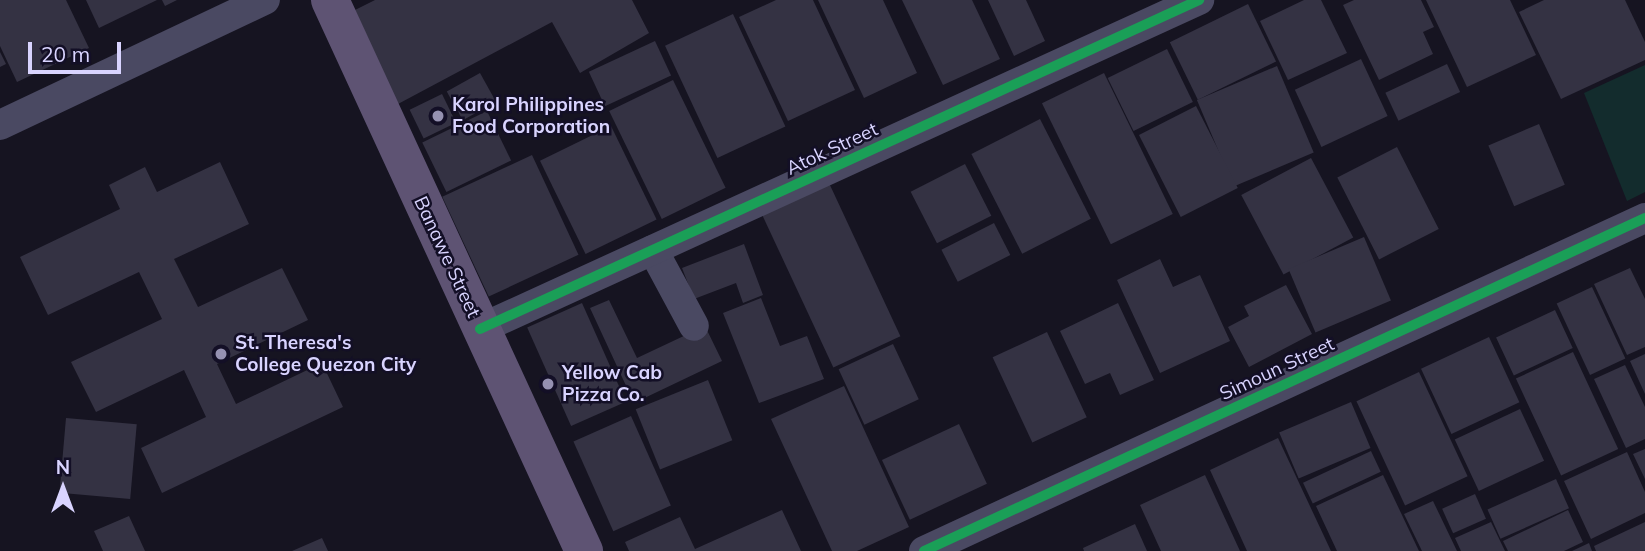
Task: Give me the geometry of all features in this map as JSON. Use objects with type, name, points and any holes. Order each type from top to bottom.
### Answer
[{"type":"main road","name":"Banawe Street","points":[[330,0],[584,551]]},
{"type":"street","points":[[0,125],[265,0]]},
{"type":"street","name":"Atok Street","points":[[480,329],[1199,0]]},
{"type":"street","name":"Simoun Street","points":[[924,551],[1645,218]]},
{"type":"street","points":[[653,250],[694,326]]},
{"type":"green space","points":[[1645,65],[1645,192],[1627,201],[1584,93]]},
{"type":"building","points":[[0,0],[66,0],[89,48],[17,82],[0,46]]},
{"type":"building","points":[[86,0],[157,0],[99,28]]},
{"type":"building","points":[[162,0],[177,0],[165,6]]},
{"type":"building","points":[[375,0],[632,0],[649,33],[580,73],[552,22],[398,104],[355,10]]},
{"type":"building","points":[[776,0],[813,0],[855,90],[788,121],[739,17]]},
{"type":"building","points":[[818,0],[883,0],[917,73],[864,98]]},
{"type":"building","points":[[902,0],[972,0],[1000,59],[943,85]]},
{"type":"building","points":[[988,0],[1026,0],[1045,41],[1014,56]]},
{"type":"building","points":[[1304,0],[1321,0],[1347,53],[1288,80],[1260,21]]},
{"type":"building","points":[[1354,0],[1421,0],[1434,27],[1423,32],[1433,54],[1379,80],[1343,5]]},
{"type":"building","points":[[1426,0],[1510,0],[1536,55],[1467,87]]},
{"type":"building","points":[[1544,0],[1625,0],[1645,42],[1645,60],[1561,99],[1519,12]]},
{"type":"building","points":[[1248,4],[1276,62],[1198,100],[1170,42]]},
{"type":"building","points":[[733,14],[785,126],[717,158],[665,46]]},
{"type":"building","points":[[655,41],[671,75],[605,106],[589,72]]},
{"type":"building","points":[[1167,49],[1193,102],[1134,131],[1108,78]]},
{"type":"building","points":[[0,52],[6,64],[0,67]]},
{"type":"building","points":[[1361,59],[1388,116],[1321,147],[1295,90]]},
{"type":"building","points":[[1447,64],[1460,92],[1398,121],[1385,93]]},
{"type":"building","points":[[1277,66],[1314,153],[1234,187],[1197,100]]},
{"type":"building","points":[[480,73],[496,102],[463,120],[447,91]]},
{"type":"building","points":[[1104,73],[1173,214],[1111,244],[1042,103]]},
{"type":"building","points":[[673,80],[726,188],[662,219],[609,111]]},
{"type":"building","points":[[442,94],[456,123],[424,139],[410,110]]},
{"type":"building","points":[[1196,106],[1238,188],[1181,217],[1139,135]]},
{"type":"building","points":[[487,111],[511,160],[446,192],[422,143]]},
{"type":"building","points":[[1040,119],[1091,219],[1022,254],[971,154]]},
{"type":"building","points":[[1539,124],[1565,185],[1514,206],[1488,145]]},
{"type":"building","points":[[611,126],[657,219],[586,254],[540,161]]},
{"type":"building","points":[[1397,147],[1439,229],[1379,259],[1337,177]]},
{"type":"building","points":[[532,155],[578,255],[489,297],[442,197]]},
{"type":"building","points":[[1311,158],[1353,237],[1283,275],[1241,195]]},
{"type":"building","points":[[220,162],[249,224],[174,259],[198,307],[282,268],[308,320],[217,364],[236,404],[322,363],[343,407],[162,493],[141,448],[206,417],[184,370],[96,412],[71,362],[162,319],[139,272],[48,315],[20,257],[120,209],[109,185],[145,167],[157,192]]},
{"type":"building","points":[[965,164],[991,216],[937,243],[911,192]]},
{"type":"building","points":[[829,183],[900,336],[833,367],[762,214]]},
{"type":"building","points":[[994,223],[1010,255],[958,282],[941,250]]},
{"type":"building","points":[[1364,237],[1391,301],[1315,333],[1289,269]]},
{"type":"building","points":[[744,244],[763,295],[743,303],[736,283],[694,299],[682,268]]},
{"type":"building","points":[[1160,259],[1173,287],[1200,275],[1230,341],[1160,373],[1117,280]]},
{"type":"building","points":[[1630,268],[1645,299],[1645,347],[1627,355],[1594,284]]},
{"type":"building","points":[[1286,285],[1312,334],[1249,367],[1228,327],[1249,316],[1244,306]]},
{"type":"building","points":[[1592,287],[1625,359],[1590,375],[1557,303]]},
{"type":"building","points":[[761,298],[780,346],[807,336],[824,379],[759,403],[723,313]]},
{"type":"building","points":[[609,300],[637,358],[705,326],[722,361],[634,403],[590,308]]},
{"type":"building","points":[[582,303],[626,402],[571,426],[527,327]]},
{"type":"building","points":[[1118,303],[1154,380],[1120,395],[1110,373],[1085,384],[1060,331]]},
{"type":"building","points":[[1555,310],[1573,348],[1514,376],[1496,337]]},
{"type":"building","points":[[1047,332],[1087,417],[1032,443],[993,357]]},
{"type":"building","points":[[1489,337],[1519,402],[1451,434],[1421,369]]},
{"type":"building","points":[[893,344],[919,399],[864,425],[839,369]]},
{"type":"building","points":[[1573,352],[1618,449],[1561,476],[1516,379]]},
{"type":"building","points":[[1645,354],[1645,394],[1630,361]]},
{"type":"building","points":[[1625,365],[1645,407],[1645,439],[1626,448],[1594,379]]},
{"type":"building","points":[[1419,372],[1468,476],[1405,505],[1356,401]]},
{"type":"building","points":[[708,380],[732,440],[660,469],[636,409]]},
{"type":"building","points":[[844,386],[909,527],[857,551],[832,551],[771,419]]},
{"type":"building","points":[[1351,402],[1371,448],[1299,479],[1279,432]]},
{"type":"building","points":[[1520,409],[1544,461],[1479,491],[1455,439]]},
{"type":"building","points":[[631,416],[671,506],[613,531],[573,442]]},
{"type":"building","points":[[66,418],[137,424],[130,499],[59,493]]},
{"type":"building","points":[[959,424],[987,484],[910,520],[882,460]]},
{"type":"building","points":[[1278,438],[1331,551],[1247,551],[1210,470]]},
{"type":"building","points":[[1645,449],[1645,479],[1633,454]]},
{"type":"building","points":[[1371,451],[1381,472],[1313,504],[1303,483]]},
{"type":"building","points":[[1627,452],[1645,492],[1645,513],[1591,539],[1564,481]]},
{"type":"building","points":[[1205,475],[1240,551],[1161,551],[1140,505]]},
{"type":"building","points":[[1383,475],[1419,551],[1337,551],[1316,506]]},
{"type":"building","points":[[1556,479],[1569,508],[1500,539],[1487,510]]},
{"type":"building","points":[[1475,494],[1486,519],[1453,533],[1442,509]]},
{"type":"building","points":[[1433,501],[1457,551],[1422,551],[1404,514]]},
{"type":"building","points":[[782,510],[801,551],[629,551],[625,542],[680,517],[695,549]]},
{"type":"building","points":[[1568,510],[1583,542],[1564,551],[1508,551],[1503,541]]},
{"type":"building","points":[[129,516],[145,551],[103,551],[94,531]]},
{"type":"building","points":[[1491,522],[1505,551],[1461,551],[1455,538]]},
{"type":"building","points":[[1645,522],[1645,551],[1596,551],[1594,546]]},
{"type":"building","points":[[1135,524],[1147,551],[1084,551],[1083,548]]},
{"type":"building","points":[[322,538],[328,551],[292,551]]},
{"type":"building","points":[[1589,543],[1592,551],[1572,551]]},
{"type":"cycle path","points":[[480,329],[1199,0]]},
{"type":"cycle path","points":[[924,551],[1645,218]]},
{"type":"place","name":"Karol Philippines Food Corporation","points":[[438,116]]},
{"type":"place","name":"St. Theresa's College Quezon City","points":[[221,354]]},
{"type":"place","name":"Yellow Cab Pizza Co.","points":[[548,384]]}]
